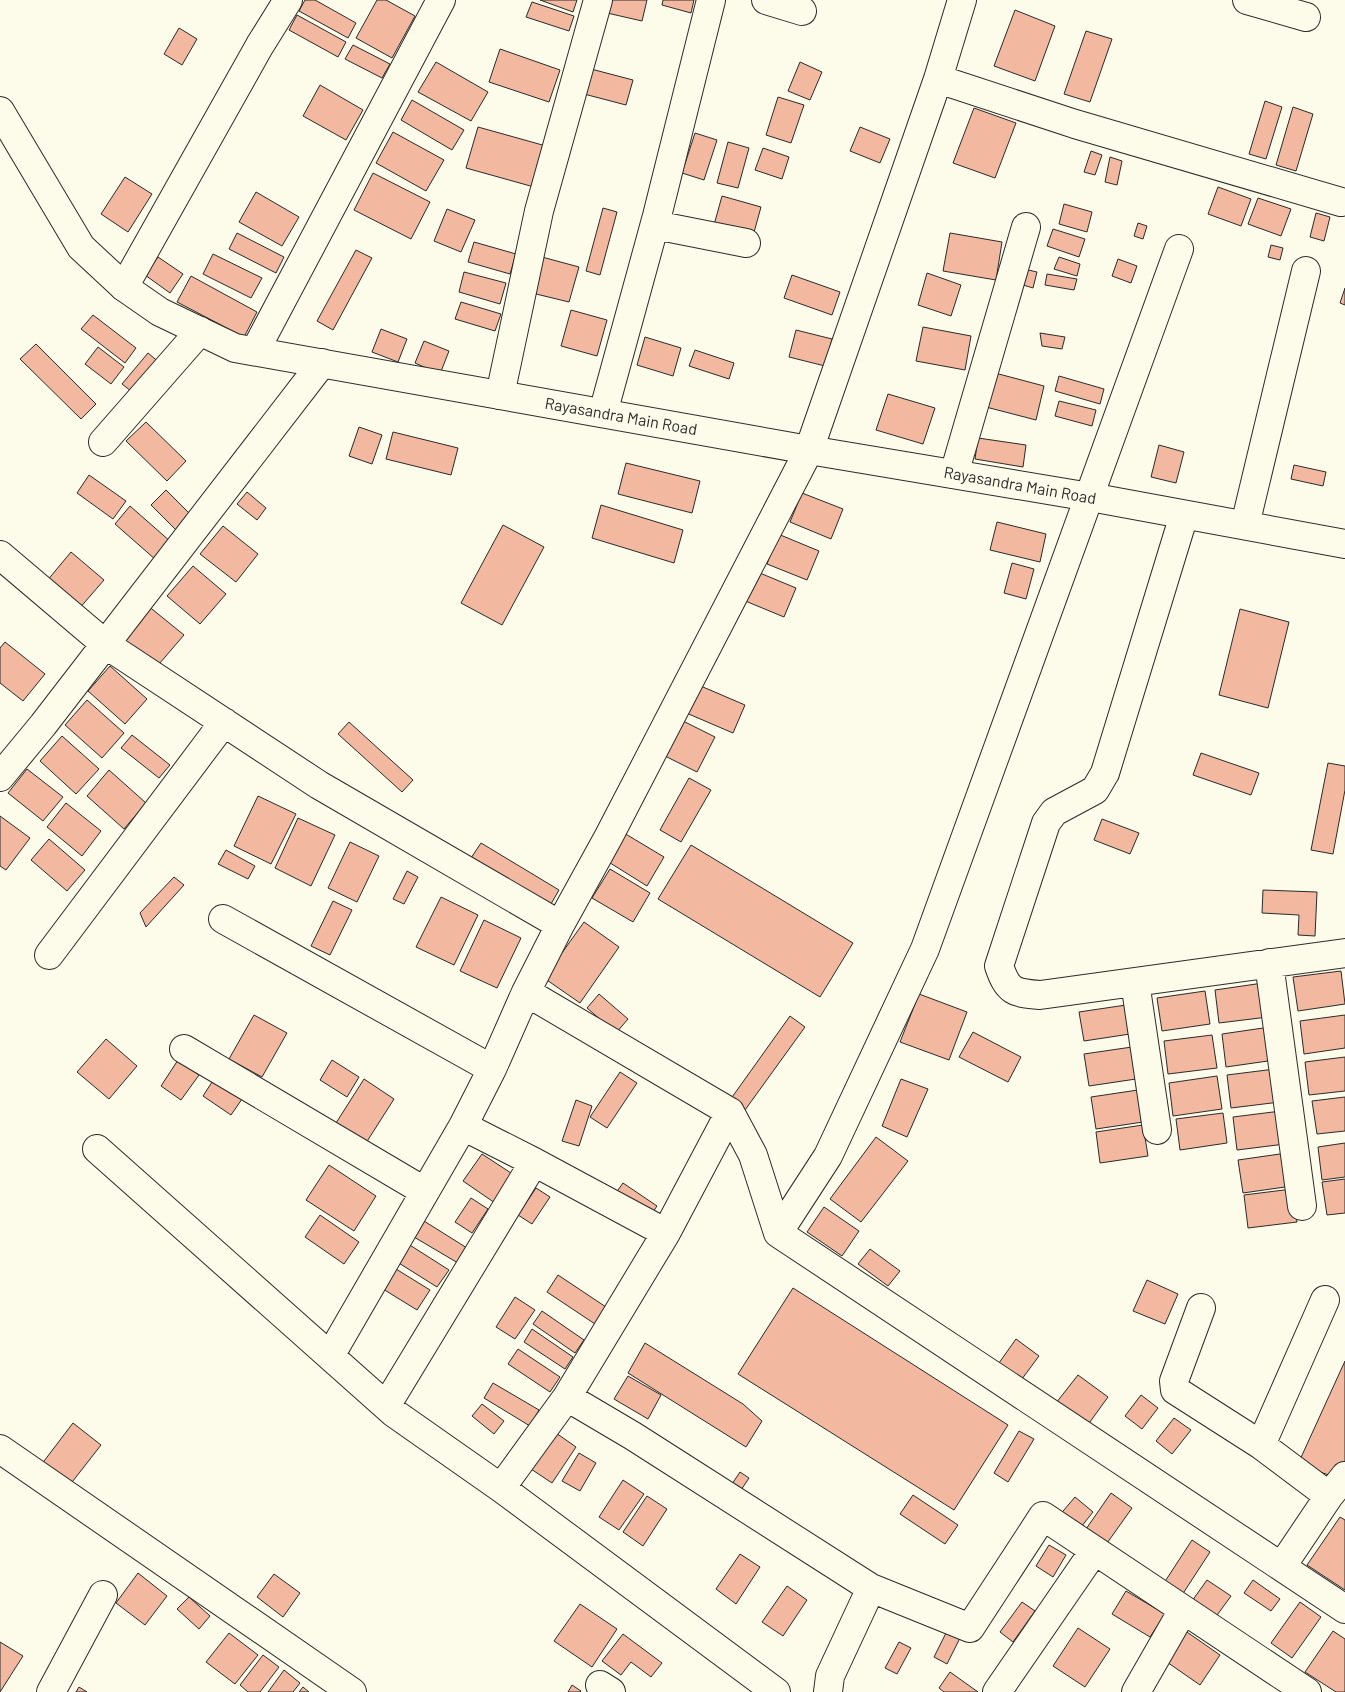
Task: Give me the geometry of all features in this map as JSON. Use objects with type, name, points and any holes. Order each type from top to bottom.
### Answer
[{"type":"street","points":[[124,286],[260,44],[288,0]]},
{"type":"street","points":[[255,351],[441,0]]},
{"type":"street","points":[[500,395],[539,211],[598,0]]},
{"type":"street","points":[[603,413],[655,225],[711,0]]},
{"type":"street","points":[[766,0],[802,11]]},
{"type":"street","points":[[330,1356],[463,1126],[492,1069],[526,992],[560,925],[609,836],[808,450],[938,79],[962,0]]},
{"type":"street","points":[[1247,0],[1306,17]]},
{"type":"street","points":[[938,79],[1075,124],[1340,202]]},
{"type":"street","name":"Rayasandra Main Road","points":[[0,112],[81,247],[124,286],[160,312],[235,348],[808,450],[1090,497],[1345,544]]},
{"type":"street","points":[[655,225],[746,243]]},
{"type":"street","points":[[954,474],[1026,227]]},
{"type":"street","points":[[778,1233],[828,1156],[925,949],[1179,249]]},
{"type":"street","points":[[1245,525],[1306,271]]},
{"type":"street","points":[[103,442],[200,332]]},
{"type":"street","points":[[0,777],[43,726],[322,362]]},
{"type":"street","points":[[1184,515],[1105,773],[1095,790],[1054,812],[1046,823],[999,966],[1005,983],[1021,994],[1040,995],[1345,953]]},
{"type":"street","points":[[0,555],[105,644],[319,785],[560,925]]},
{"type":"street","points":[[49,955],[224,722]]},
{"type":"street","points":[[223,919],[492,1069]]},
{"type":"street","points":[[1269,963],[1302,1206]]},
{"type":"street","points":[[1135,982],[1158,1130]]},
{"type":"street","points":[[526,992],[730,1112],[752,1155],[778,1233],[1345,1609]]},
{"type":"street","points":[[184,1050],[424,1191]]},
{"type":"street","points":[[501,1488],[566,1397],[666,1233],[730,1112]]},
{"type":"street","points":[[463,1126],[666,1233]]},
{"type":"street","points":[[97,1149],[394,1413],[501,1488],[776,1692]]},
{"type":"street","points":[[386,1406],[534,1162]]},
{"type":"street","points":[[1260,1445],[1325,1300]]},
{"type":"street","points":[[1201,1308],[1174,1381],[1175,1390],[1260,1445],[1337,1486],[1282,1566]]},
{"type":"street","points":[[566,1397],[633,1436],[870,1588],[970,1628],[1043,1516],[1183,1610],[1276,1683],[1307,1692]]},
{"type":"street","points":[[0,1449],[352,1692]]},
{"type":"street","points":[[997,1692],[1094,1551]]},
{"type":"street","points":[[828,1692],[830,1676],[870,1588]]},
{"type":"street","points":[[51,1692],[103,1595]]},
{"type":"street","points":[[1136,1692],[1183,1610]]},
{"type":"building","points":[[305,0],[315,0],[356,23],[348,38],[299,11]]},
{"type":"building","points":[[377,0],[386,0],[415,16],[392,58],[356,38]]},
{"type":"building","points":[[540,0],[577,0],[573,12]]},
{"type":"building","points":[[611,0],[647,0],[642,21],[607,13]]},
{"type":"building","points":[[663,0],[694,0],[691,13],[662,5]]},
{"type":"building","points":[[532,2],[574,16],[569,31],[526,17]]},
{"type":"building","points":[[1015,10],[1055,26],[1035,81],[994,66]]},
{"type":"building","points":[[297,15],[346,42],[338,57],[289,30]]},
{"type":"building","points":[[179,28],[197,39],[182,65],[164,54]]},
{"type":"building","points":[[1086,31],[1112,39],[1090,102],[1064,94]]},
{"type":"building","points":[[353,45],[390,64],[382,78],[345,59]]},
{"type":"building","points":[[500,49],[560,70],[549,102],[489,82]]},
{"type":"building","points":[[436,62],[488,92],[471,121],[418,92]]},
{"type":"building","points":[[800,62],[822,72],[810,100],[788,91]]},
{"type":"building","points":[[591,69],[633,80],[626,105],[584,94]]},
{"type":"building","points":[[320,85],[363,110],[346,140],[303,116]]},
{"type":"building","points":[[778,97],[804,105],[791,143],[766,135]]},
{"type":"building","points":[[412,100],[464,130],[452,150],[401,120]]},
{"type":"building","points":[[1265,101],[1282,107],[1266,159],[1249,154]]},
{"type":"building","points":[[1293,107],[1313,114],[1296,171],[1276,165]]},
{"type":"building","points":[[974,108],[1016,123],[995,178],[953,163]]},
{"type":"building","points":[[478,127],[546,146],[534,187],[466,168]]},
{"type":"building","points":[[860,127],[890,139],[880,163],[850,151]]},
{"type":"building","points":[[393,132],[444,160],[426,191],[376,163]]},
{"type":"building","points":[[695,133],[717,140],[704,180],[682,173]]},
{"type":"building","points":[[728,142],[749,148],[738,188],[717,183]]},
{"type":"building","points":[[763,148],[789,157],[782,179],[755,170]]},
{"type":"building","points":[[1091,151],[1102,155],[1095,175],[1084,172]]},
{"type":"building","points":[[1110,157],[1122,161],[1117,185],[1105,182]]},
{"type":"building","points":[[373,173],[430,202],[411,239],[354,210]]},
{"type":"building","points":[[125,177],[152,194],[128,232],[101,214]]},
{"type":"building","points":[[1218,187],[1251,199],[1241,226],[1208,214]]},
{"type":"building","points":[[256,192],[299,217],[282,246],[239,222]]},
{"type":"building","points":[[722,196],[761,207],[753,236],[714,225]]},
{"type":"building","points":[[1258,198],[1291,209],[1281,236],[1248,224]]},
{"type":"building","points":[[1064,204],[1092,212],[1087,232],[1059,224]]},
{"type":"building","points":[[603,208],[617,212],[600,275],[586,271]]},
{"type":"building","points":[[447,209],[475,220],[461,252],[434,241]]},
{"type":"building","points":[[1316,213],[1330,217],[1324,241],[1310,237]]},
{"type":"building","points":[[1138,223],[1147,226],[1143,239],[1134,236]]},
{"type":"building","points":[[1053,229],[1085,239],[1079,257],[1047,246]]},
{"type":"building","points":[[237,233],[284,257],[276,273],[229,249]]},
{"type":"building","points":[[950,233],[1002,242],[996,280],[943,271]]},
{"type":"building","points":[[474,242],[516,254],[510,274],[468,262]]},
{"type":"building","points":[[1271,245],[1283,248],[1280,260],[1268,257]]},
{"type":"building","points":[[356,250],[372,258],[333,330],[317,321]]},
{"type":"building","points":[[213,254],[262,278],[251,298],[203,274]]},
{"type":"building","points":[[158,257],[183,274],[170,293],[145,275]]},
{"type":"building","points":[[542,257],[579,267],[569,302],[532,293]]},
{"type":"building","points":[[1059,257],[1080,264],[1077,276],[1054,269]]},
{"type":"building","points":[[1118,259],[1137,266],[1131,283],[1112,276]]},
{"type":"building","points":[[1024,269],[1037,272],[1033,288],[1020,284]]},
{"type":"building","points":[[464,272],[506,283],[500,304],[459,292]]},
{"type":"building","points":[[927,273],[961,285],[951,316],[918,305]]},
{"type":"building","points":[[1047,274],[1077,279],[1074,290],[1045,285]]},
{"type":"building","points":[[792,275],[840,292],[832,315],[784,298]]},
{"type":"building","points":[[191,276],[257,312],[244,337],[177,302]]},
{"type":"building","points":[[1345,288],[1345,305],[1340,303]]},
{"type":"building","points":[[461,302],[501,314],[495,331],[455,319]]},
{"type":"building","points":[[571,310],[607,320],[597,356],[561,346]]},
{"type":"building","points":[[93,315],[136,348],[125,363],[81,329]]},
{"type":"building","points":[[923,327],[971,336],[965,370],[916,361]]},
{"type":"building","points":[[381,329],[407,339],[398,362],[372,352]]},
{"type":"building","points":[[796,330],[832,339],[825,366],[789,357]]},
{"type":"building","points":[[1040,333],[1065,337],[1062,349],[1042,346]]},
{"type":"building","points":[[645,337],[681,348],[673,376],[637,365]]},
{"type":"building","points":[[424,341],[449,351],[440,374],[415,363]]},
{"type":"building","points":[[36,344],[96,404],[81,419],[20,359]]},
{"type":"building","points":[[98,347],[124,367],[111,384],[85,364]]},
{"type":"building","points":[[695,350],[734,363],[729,379],[689,366]]},
{"type":"building","points":[[148,353],[161,364],[136,395],[122,384]]},
{"type":"building","points":[[995,373],[1044,386],[1036,420],[986,407]]},
{"type":"building","points":[[1059,376],[1104,389],[1100,404],[1055,391]]},
{"type":"building","points":[[888,394],[935,408],[923,444],[876,430]]},
{"type":"building","points":[[1059,401],[1096,410],[1092,426],[1055,416]]},
{"type":"building","points":[[146,422],[186,461],[167,481],[126,441]]},
{"type":"building","points":[[359,427],[382,435],[372,464],[349,456]]},
{"type":"building","points":[[393,432],[458,448],[451,475],[386,459]]},
{"type":"building","points":[[978,438],[1026,445],[1023,467],[975,459]]},
{"type":"building","points":[[1159,445],[1184,452],[1176,483],[1151,477]]},
{"type":"building","points":[[626,463],[700,481],[692,513],[618,494]]},
{"type":"building","points":[[1294,465],[1326,472],[1323,486],[1291,479]]},
{"type":"building","points":[[89,475],[126,501],[113,519],[77,493]]},
{"type":"building","points":[[166,490],[193,517],[178,532],[151,505]]},
{"type":"building","points":[[247,492],[266,508],[257,520],[237,504]]},
{"type":"building","points":[[802,493],[843,509],[831,539],[790,522]]},
{"type":"building","points":[[601,505],[683,530],[674,563],[592,538]]},
{"type":"building","points":[[130,506],[171,542],[156,560],[115,524]]},
{"type":"building","points":[[997,522],[1046,534],[1040,562],[990,550]]},
{"type":"building","points":[[503,525],[544,547],[502,625],[461,603]]},
{"type":"building","points":[[223,526],[258,554],[236,582],[200,554]]},
{"type":"building","points":[[778,534],[819,551],[807,580],[767,564]]},
{"type":"building","points":[[71,552],[104,580],[78,610],[46,582]]},
{"type":"building","points":[[1012,563],[1034,569],[1026,599],[1004,593]]},
{"type":"building","points":[[193,566],[226,594],[200,624],[167,596]]},
{"type":"building","points":[[755,571],[796,588],[784,617],[743,600]]},
{"type":"building","points":[[147,605],[184,635],[153,671],[117,640]]},
{"type":"building","points":[[1240,609],[1289,622],[1268,708],[1219,695]]},
{"type":"building","points":[[5,642],[45,674],[23,701],[0,683],[0,648]]},
{"type":"building","points":[[110,666],[147,699],[125,724],[88,691]]},
{"type":"building","points":[[696,684],[745,705],[733,733],[684,712]]},
{"type":"building","points":[[87,700],[124,733],[102,758],[65,725]]},
{"type":"building","points":[[679,719],[715,737],[697,772],[661,754]]},
{"type":"building","points":[[349,722],[413,780],[402,792],[338,734]]},
{"type":"building","points":[[132,735],[170,765],[159,778],[121,748]]},
{"type":"building","points":[[62,736],[99,769],[76,794],[40,761]]},
{"type":"building","points":[[1201,753],[1259,773],[1251,795],[1193,775]]},
{"type":"building","points":[[1328,763],[1345,766],[1345,790],[1333,854],[1311,850]]},
{"type":"building","points":[[27,769],[63,797],[43,821],[8,793]]},
{"type":"building","points":[[109,770],[146,803],[124,829],[87,796]]},
{"type":"building","points":[[689,778],[711,790],[681,842],[660,830]]},
{"type":"building","points":[[258,796],[296,814],[271,864],[234,846]]},
{"type":"building","points":[[66,803],[101,831],[82,856],[47,827]]},
{"type":"building","points":[[0,816],[30,838],[6,870],[0,866]]},
{"type":"building","points":[[298,818],[335,835],[311,886],[275,868]]},
{"type":"building","points":[[1102,819],[1139,833],[1130,854],[1094,840]]},
{"type":"building","points":[[624,833],[664,857],[647,886],[607,861]]},
{"type":"building","points":[[49,839],[85,870],[67,891],[31,860]]},
{"type":"building","points":[[350,842],[379,856],[357,902],[328,888]]},
{"type":"building","points":[[481,843],[559,890],[548,909],[469,861]]},
{"type":"building","points":[[691,845],[853,943],[820,997],[658,899]]},
{"type":"building","points":[[226,850],[255,866],[248,879],[218,864]]},
{"type":"building","points":[[610,869],[650,893],[633,922],[592,898]]},
{"type":"building","points":[[407,871],[418,877],[404,904],[393,899]]},
{"type":"building","points":[[174,877],[184,885],[146,927],[140,913]]},
{"type":"building","points":[[1263,890],[1317,892],[1315,936],[1298,935],[1299,915],[1262,913]]},
{"type":"building","points":[[441,897],[478,915],[454,965],[416,947]]},
{"type":"building","points":[[333,901],[352,910],[330,955],[311,946]]},
{"type":"building","points":[[484,920],[521,938],[497,988],[460,971]]},
{"type":"building","points":[[584,922],[619,947],[580,1003],[544,978]]},
{"type":"building","points":[[1341,971],[1345,1004],[1298,1011],[1293,977]]},
{"type":"building","points":[[1263,983],[1268,1017],[1219,1023],[1215,990]]},
{"type":"building","points":[[1205,991],[1210,1024],[1162,1031],[1157,998]]},
{"type":"building","points":[[599,994],[628,1019],[616,1033],[587,1008]]},
{"type":"building","points":[[919,994],[967,1012],[949,1060],[900,1042]]},
{"type":"building","points":[[1126,1005],[1130,1034],[1084,1041],[1079,1012]]},
{"type":"building","points":[[254,1015],[287,1033],[262,1077],[229,1059]]},
{"type":"building","points":[[1345,1015],[1345,1048],[1304,1054],[1300,1021]]},
{"type":"building","points":[[790,1016],[805,1027],[745,1110],[730,1100]]},
{"type":"building","points":[[1270,1027],[1275,1060],[1226,1067],[1222,1034]]},
{"type":"building","points":[[973,1032],[1021,1057],[1008,1082],[959,1057]]},
{"type":"building","points":[[1212,1035],[1217,1068],[1168,1074],[1164,1041]]},
{"type":"building","points":[[106,1039],[137,1066],[109,1099],[77,1072]]},
{"type":"building","points":[[1132,1047],[1136,1079],[1089,1086],[1084,1054]]},
{"type":"building","points":[[1345,1057],[1345,1091],[1309,1095],[1305,1062]]},
{"type":"building","points":[[178,1060],[199,1075],[181,1100],[161,1086]]},
{"type":"building","points":[[332,1060],[359,1077],[347,1097],[320,1080]]},
{"type":"building","points":[[1275,1069],[1280,1102],[1231,1108],[1227,1075]]},
{"type":"building","points":[[620,1072],[637,1083],[607,1128],[590,1117]]},
{"type":"building","points":[[1217,1076],[1222,1109],[1173,1116],[1169,1083]]},
{"type":"building","points":[[214,1079],[242,1099],[231,1115],[203,1096]]},
{"type":"building","points":[[364,1079],[394,1099],[366,1143],[336,1123]]},
{"type":"building","points":[[901,1079],[928,1089],[907,1137],[882,1126]]},
{"type":"building","points":[[1138,1090],[1143,1122],[1096,1129],[1091,1097]]},
{"type":"building","points":[[1345,1097],[1345,1131],[1317,1134],[1312,1101]]},
{"type":"building","points":[[576,1100],[592,1106],[579,1146],[562,1141]]},
{"type":"building","points":[[1281,1111],[1285,1144],[1237,1150],[1233,1117]]},
{"type":"building","points":[[1223,1113],[1227,1143],[1180,1150],[1176,1119]]},
{"type":"building","points":[[1143,1125],[1148,1156],[1100,1163],[1096,1132]]},
{"type":"building","points":[[876,1137],[908,1161],[861,1222],[830,1199]]},
{"type":"building","points":[[1345,1143],[1345,1177],[1322,1180],[1318,1147]]},
{"type":"building","points":[[1287,1153],[1292,1186],[1243,1193],[1238,1160]]},
{"type":"building","points":[[482,1154],[514,1175],[495,1203],[463,1181]]},
{"type":"building","points":[[329,1165],[376,1196],[354,1231],[306,1200]]},
{"type":"building","points":[[1345,1179],[1345,1213],[1327,1215],[1322,1182]]},
{"type":"building","points":[[623,1183],[657,1206],[647,1221],[613,1197]]},
{"type":"building","points":[[536,1188],[550,1197],[532,1224],[518,1215]]},
{"type":"building","points":[[1292,1189],[1297,1222],[1248,1228],[1244,1195]]},
{"type":"building","points":[[471,1198],[488,1209],[472,1233],[455,1222]]},
{"type":"building","points":[[824,1207],[859,1231],[842,1256],[807,1232]]},
{"type":"building","points":[[320,1215],[359,1242],[344,1264],[305,1237]]},
{"type":"building","points":[[424,1221],[467,1248],[458,1263],[414,1237]]},
{"type":"building","points":[[405,1242],[449,1270],[437,1287],[394,1260]]},
{"type":"building","points":[[870,1249],[900,1271],[888,1286],[858,1264]]},
{"type":"building","points":[[396,1269],[430,1290],[417,1310],[383,1289]]},
{"type":"building","points":[[558,1275],[606,1307],[595,1324],[547,1292]]},
{"type":"building","points":[[1147,1280],[1178,1294],[1165,1324],[1133,1311]]},
{"type":"building","points":[[793,1288],[1008,1425],[954,1510],[738,1374]]},
{"type":"building","points":[[515,1297],[535,1310],[515,1339],[496,1327]]},
{"type":"building","points":[[542,1311],[584,1340],[575,1353],[533,1324]]},
{"type":"building","points":[[532,1329],[573,1357],[565,1369],[524,1342]]},
{"type":"building","points":[[1016,1339],[1039,1356],[1016,1387],[994,1370]]},
{"type":"building","points":[[645,1343],[743,1404],[762,1421],[746,1447],[628,1373]]},
{"type":"building","points":[[518,1349],[560,1377],[550,1392],[508,1364]]},
{"type":"building","points":[[1345,1361],[1345,1463],[1337,1478],[1298,1464]]},
{"type":"building","points":[[1078,1375],[1108,1397],[1087,1426],[1056,1403]]},
{"type":"building","points":[[628,1376],[661,1395],[648,1419],[614,1399]]},
{"type":"building","points":[[493,1383],[539,1410],[530,1426],[484,1398]]},
{"type":"building","points":[[1141,1395],[1158,1408],[1142,1429],[1125,1416]]},
{"type":"building","points":[[482,1404],[504,1421],[494,1434],[472,1416]]},
{"type":"building","points":[[1174,1418],[1191,1430],[1172,1454],[1156,1441]]},
{"type":"building","points":[[73,1423],[101,1445],[69,1486],[41,1465]]},
{"type":"building","points":[[1019,1431],[1034,1439],[1008,1482],[994,1473]]},
{"type":"building","points":[[556,1433],[576,1447],[552,1483],[531,1469]]},
{"type":"building","points":[[579,1453],[596,1463],[580,1491],[562,1481]]},
{"type":"building","points":[[740,1472],[749,1478],[739,1493],[730,1487]]},
{"type":"building","points":[[623,1480],[644,1494],[619,1530],[599,1517]]},
{"type":"building","points":[[1111,1493],[1132,1508],[1105,1546],[1084,1532]]},
{"type":"building","points":[[913,1495],[958,1525],[945,1544],[900,1514]]},
{"type":"building","points":[[647,1496],[667,1509],[643,1546],[623,1532]]},
{"type":"building","points":[[1075,1497],[1093,1512],[1077,1532],[1058,1517]]},
{"type":"building","points":[[1340,1517],[1345,1520],[1345,1590],[1307,1565]]},
{"type":"building","points":[[1192,1540],[1210,1552],[1182,1595],[1164,1583]]},
{"type":"building","points":[[1049,1545],[1066,1555],[1053,1577],[1036,1566]]},
{"type":"building","points":[[740,1554],[760,1567],[736,1604],[716,1589]]},
{"type":"building","points":[[138,1573],[167,1596],[145,1625],[116,1603]]},
{"type":"building","points":[[274,1574],[300,1593],[283,1617],[257,1597]]},
{"type":"building","points":[[1207,1580],[1231,1596],[1215,1618],[1192,1601]]},
{"type":"building","points":[[1253,1580],[1280,1599],[1271,1611],[1244,1593]]},
{"type":"building","points":[[787,1586],[807,1600],[783,1636],[762,1622]]},
{"type":"building","points":[[1126,1591],[1165,1614],[1150,1637],[1112,1614]]},
{"type":"building","points":[[189,1597],[210,1616],[199,1629],[177,1609]]},
{"type":"building","points":[[1022,1602],[1035,1611],[1013,1642],[1000,1632]]},
{"type":"building","points":[[1300,1602],[1321,1617],[1292,1658],[1271,1643]]},
{"type":"building","points":[[580,1604],[617,1629],[592,1667],[554,1641]]},
{"type":"building","points":[[1078,1628],[1110,1649],[1085,1687],[1053,1666]]},
{"type":"building","points":[[1184,1630],[1220,1655],[1200,1685],[1164,1660]]},
{"type":"building","points":[[947,1631],[960,1638],[947,1664],[934,1657]]},
{"type":"building","points":[[1333,1631],[1345,1639],[1345,1692],[1336,1692],[1305,1672]]},
{"type":"building","points":[[229,1633],[258,1655],[235,1684],[206,1662]]},
{"type":"building","points":[[623,1634],[662,1663],[651,1677],[631,1662],[621,1675],[602,1661]]},
{"type":"building","points":[[0,1642],[23,1656],[0,1692]]},
{"type":"building","points":[[899,1642],[911,1648],[897,1674],[885,1668]]},
{"type":"building","points":[[263,1655],[279,1667],[260,1692],[248,1692],[240,1685]]},
{"type":"building","points":[[284,1670],[300,1683],[293,1692],[268,1692]]},
{"type":"building","points":[[950,1672],[978,1692],[944,1692],[939,1688]]},
{"type":"building","points":[[572,1685],[581,1691],[568,1692]]},
{"type":"building","points":[[79,1687],[87,1692],[76,1692]]},
{"type":"building","points":[[303,1687],[309,1692],[299,1692]]}]
